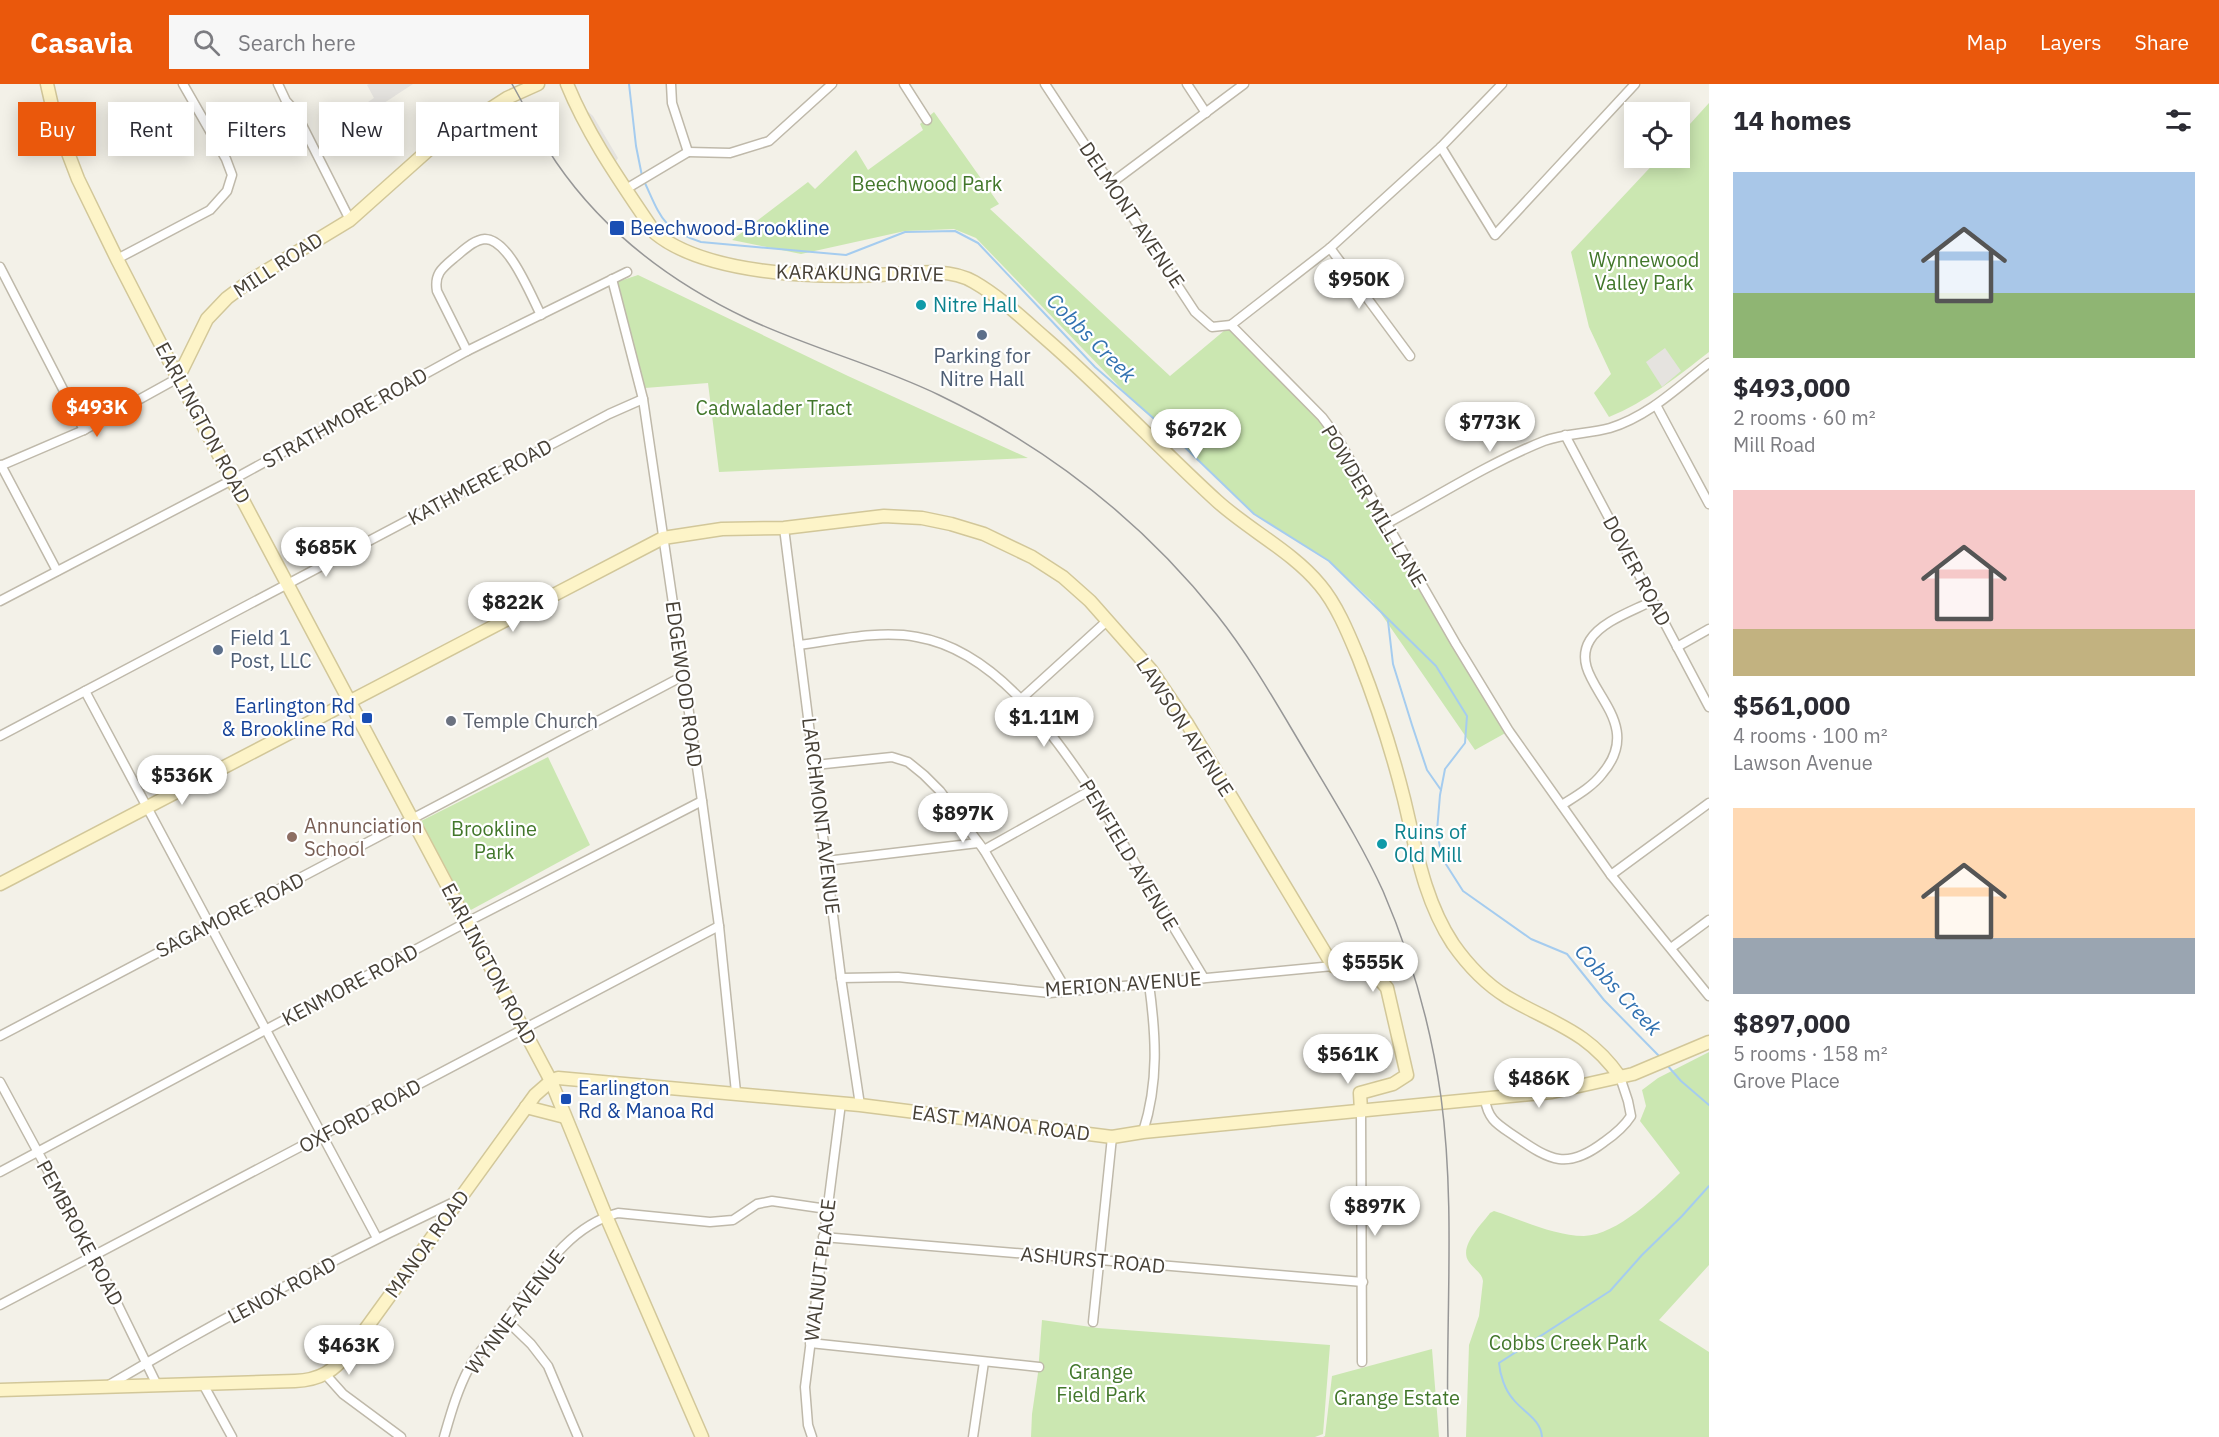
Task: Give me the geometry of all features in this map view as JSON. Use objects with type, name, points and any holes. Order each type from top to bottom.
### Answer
[{"type":"street","name":"EARLINGTON ROAD","points":[[47,84],[55,119],[78,179],[117,259],[551,1081],[606,1216],[702,1437]]},
{"type":"street","points":[[117,259],[210,210],[227,191],[232,175],[226,159],[183,84]]},
{"type":"street","points":[[278,84],[286,101],[295,111],[350,220]]},
{"type":"street","name":"MILL ROAD","points":[[178,378],[207,319],[227,298],[251,280],[350,220],[434,145],[507,98],[538,84]]},
{"type":"street","name":"KARAKUNG DRIVE","points":[[567,84],[578,112],[630,187],[655,233],[665,241],[684,251],[723,262],[780,273],[849,277],[940,272],[970,279],[1000,299],[1092,380],[1220,504],[1322,586],[1358,656],[1381,717],[1424,883],[1438,917],[1452,942],[1488,983],[1505,996],[1582,1037],[1610,1063],[1620,1077]]},
{"type":"street","points":[[671,84],[672,103],[688,152]]},
{"type":"street","points":[[630,187],[688,152],[730,153],[769,141],[832,84]]},
{"type":"street","points":[[904,84],[927,120]]},
{"type":"street","name":"DELMONT AVENUE","points":[[1045,84],[1195,312],[1212,327],[1231,326]]},
{"type":"street","points":[[1187,84],[1206,113]]},
{"type":"street","points":[[1110,184],[1244,84]]},
{"type":"street","points":[[1231,326],[1330,248],[1441,147],[1502,84]]},
{"type":"street","points":[[1441,147],[1495,235],[1635,84]]},
{"type":"street","points":[[467,351],[436,291],[435,281],[440,270],[470,244],[485,239],[495,242],[509,254],[541,315]]},
{"type":"street","points":[[1330,248],[1410,356]]},
{"type":"street","points":[[0,267],[84,430]]},
{"type":"street","name":"STRATHMORE ROAD","points":[[0,601],[232,480],[467,351],[627,272]]},
{"type":"street","name":"EDGEWOOD ROAD","points":[[612,279],[643,399],[702,801],[736,1092]]},
{"type":"street","name":"POWDER MILL LANE","points":[[1231,326],[1322,417],[1509,731],[1611,875],[1709,996]]},
{"type":"street","points":[[1386,524],[1509,457],[1545,441],[1565,435],[1610,428],[1656,405],[1709,363]]},
{"type":"street","points":[[57,571],[0,465],[84,430],[178,378]]},
{"type":"street","name":"KATHMERE ROAD","points":[[0,736],[609,414],[643,399]]},
{"type":"street","points":[[1656,405],[1709,504]]},
{"type":"street","name":"DOVER ROAD","points":[[1565,435],[1709,707]]},
{"type":"street","name":"LAWSON AVENUE","points":[[0,884],[663,537],[722,529],[784,528],[884,516],[922,518],[984,534],[1032,557],[1063,577],[1108,620],[1151,670],[1188,725],[1333,966]]},
{"type":"street","name":"LARCHMONT AVENUE","points":[[784,528],[841,978],[860,1105]]},
{"type":"street","points":[[1562,805],[1601,776],[1612,758],[1617,743],[1612,712],[1587,669],[1586,653],[1589,643],[1604,627],[1652,601]]},
{"type":"street","points":[[1020,700],[1108,620]]},
{"type":"street","points":[[1677,647],[1709,629]]},
{"type":"street","name":"PENFIELD AVENUE","points":[[799,645],[863,637],[898,635],[918,637],[963,654],[985,668],[1020,700],[1056,741],[1091,790],[1204,978]]},
{"type":"street","name":"SAGAMORE ROAD","points":[[0,1036],[683,676]]},
{"type":"street","points":[[85,691],[377,1238]]},
{"type":"street","points":[[815,765],[892,757],[908,762],[940,791],[984,850],[1067,992]]},
{"type":"street","points":[[984,850],[1091,790]]},
{"type":"street","name":"KENMORE ROAD","points":[[0,1172],[467,922],[702,801]]},
{"type":"street","points":[[1611,875],[1709,803]]},
{"type":"street","points":[[826,861],[978,843]]},
{"type":"street","points":[[1671,948],[1709,920]]},
{"type":"street","name":"OXFORD ROAD","points":[[0,1305],[718,926]]},
{"type":"street","points":[[1333,966],[1364,969],[1378,976],[1387,988],[1407,1075],[1393,1084],[1360,1093],[1362,1362]]},
{"type":"street","name":"MERION AVENUE","points":[[841,978],[898,977],[1050,993],[1333,966]]},
{"type":"street","points":[[1143,1132],[1151,1107],[1155,1075],[1155,1032],[1149,984]]},
{"type":"street","points":[[1620,1077],[1630,1110],[1628,1121],[1610,1138],[1583,1156],[1559,1160],[1544,1155],[1488,1115],[1485,1099],[1552,1092],[1620,1077],[1657,1065],[1709,1042]]},
{"type":"street","name":"EAST MANOA ROAD","points":[[551,1081],[566,1077],[736,1092],[860,1105],[1112,1137],[1143,1132],[1485,1099]]},
{"type":"street","name":"MANOA ROAD","points":[[326,1375],[349,1352],[526,1107],[535,1095],[551,1081]]},
{"type":"street","name":"PEMBROKE ROAD","points":[[0,1082],[94,1256],[157,1385]]},
{"type":"street","name":"WALNUT PLACE","points":[[812,1437],[808,1425],[805,1387],[841,1103]]},
{"type":"street","points":[[526,1107],[565,1117]]},
{"type":"street","points":[[1093,1322],[1112,1137]]},
{"type":"street","name":"LENOX ROAD","points":[[106,1387],[377,1238],[461,1198]]},
{"type":"street","points":[[606,1216],[618,1213],[710,1222],[733,1220],[757,1204],[772,1201],[827,1209]]},
{"type":"street","name":"WYNNE AVENUE","points":[[444,1437],[452,1404],[470,1366],[543,1269],[569,1240],[606,1216]]},
{"type":"street","name":"ASHURST ROAD","points":[[823,1237],[1363,1282]]},
{"type":"street","points":[[506,1320],[531,1344],[548,1366],[578,1437]]},
{"type":"street","points":[[810,1343],[1039,1367]]},
{"type":"street","points":[[973,1437],[984,1362]]},
{"type":"street","points":[[0,1390],[308,1380],[326,1375],[343,1394],[401,1437]]},
{"type":"street","points":[[202,1384],[232,1437]]},
{"type":"green space","name":"Wynnewood Valley Park","points":[[1709,103],[1709,352],[1649,396],[1609,417],[1594,393],[1611,374],[1589,327],[1571,252],[1650,168],[1690,168],[1690,124]]},
{"type":"green space","name":"Beechwood Park","points":[[934,112],[999,204],[990,209],[1170,376],[1231,325],[1322,417],[1509,731],[1475,750],[1373,602],[1329,561],[1254,514],[1187,449],[1137,405],[976,238],[954,229],[905,231],[801,254],[732,240],[808,182],[815,189],[856,150],[868,170],[923,130],[920,124]]},
{"type":"green space","name":"Cadwalader Tract","points":[[638,275],[848,376],[1028,458],[719,472],[708,383],[645,388],[617,282]]},
{"type":"green space","name":"Brookline Park","points":[[548,757],[590,845],[469,911],[421,821]]},
{"type":"green space","name":"Cobbs Creek Park","points":[[1709,1052],[1709,1265],[1659,1320],[1709,1352],[1709,1437],[1466,1437],[1469,1345],[1479,1316],[1483,1281],[1466,1256],[1468,1243],[1472,1236],[1494,1211],[1550,1230],[1584,1236],[1610,1229],[1636,1212],[1680,1173],[1640,1121],[1646,1106],[1642,1090],[1658,1078]]},
{"type":"green space","name":"Grange Field Park","points":[[1042,1320],[1098,1328],[1330,1345],[1323,1434],[1315,1437],[1031,1437]]},
{"type":"green space","name":"Grange Estate","points":[[1432,1349],[1439,1437],[1323,1437],[1325,1436],[1332,1376]]},
{"type":"shaded area","points":[[413,84],[386,102],[368,102],[374,98],[367,85]]},
{"type":"shaded area","points":[[583,107],[593,116],[618,158],[614,164]]},
{"type":"shaded area","points":[[1665,348],[1681,371],[1662,387],[1646,362]]},
{"type":"waterway","name":"Cobbs Creek","points":[[629,84],[642,176]]},
{"type":"waterway","name":"Cobbs Creek","points":[[644,181],[664,220],[678,232],[701,242],[846,255],[905,232],[955,231],[978,243],[1095,367],[1168,431],[1254,514],[1329,561],[1436,666],[1467,716],[1465,743],[1445,769],[1440,795],[1437,831],[1442,858],[1463,891],[1531,939],[1567,954],[1604,1000],[1661,1058]]},
{"type":"waterway","name":"Cobbs Creek","points":[[1388,621],[1393,664],[1412,725],[1427,770],[1441,790]]},
{"type":"waterway","name":"Cobbs Creek","points":[[1667,1065],[1681,1081],[1709,1105]]},
{"type":"waterway","name":"Cobbs Creek","points":[[1542,1437],[1535,1420],[1510,1395],[1499,1363],[1610,1291],[1709,1186]]},
{"type":"tram line","points":[[512,84],[550,153],[575,187],[618,233],[642,253],[667,272],[720,305],[795,339],[916,384],[979,416],[1055,463],[1125,518],[1157,548],[1217,615],[1242,649],[1338,807],[1375,874],[1411,966],[1426,1018],[1441,1097],[1448,1181],[1448,1437]]},
{"type":"place","name":"Beechwood-Brookline","points":[[617,228]]},
{"type":"place","name":"Nitre Hall","points":[[921,305]]},
{"type":"place","name":"Parking for Nitre Hall","points":[[982,335]]},
{"type":"place","name":"Field 1 Post, LLC","points":[[218,650]]},
{"type":"place","name":"Earlington Rd & Brookline Rd","points":[[367,718]]},
{"type":"place","name":"Temple Church","points":[[451,721]]},
{"type":"place","name":"Annunciation School","points":[[292,837]]},
{"type":"place","name":"Ruins of Old Mill","points":[[1382,844]]},
{"type":"place","name":"Earlington Rd & Manoa Rd","points":[[566,1099]]}]
